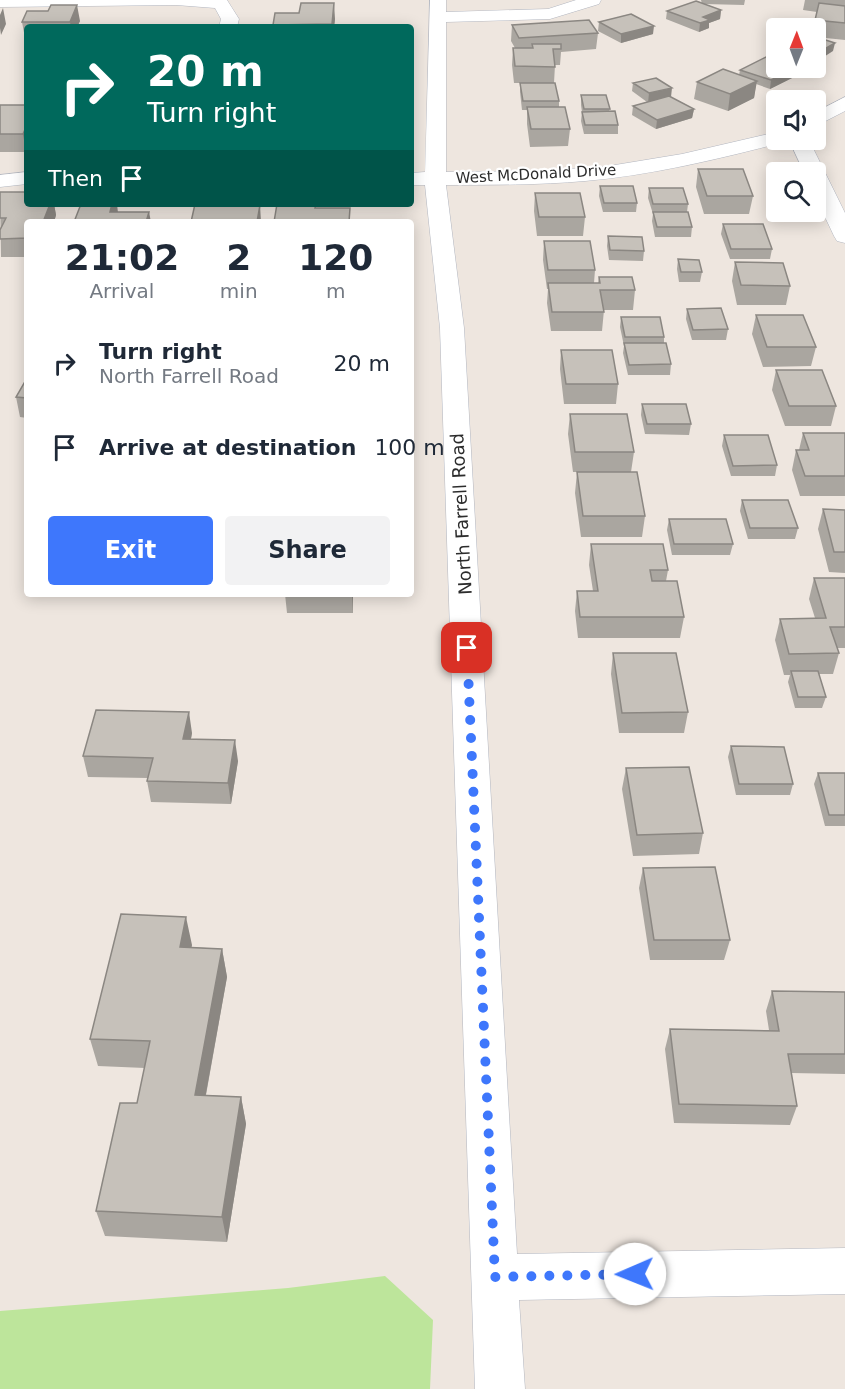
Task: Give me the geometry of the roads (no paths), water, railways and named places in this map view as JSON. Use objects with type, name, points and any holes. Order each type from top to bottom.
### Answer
[{"type":"street","points":[[0,2],[176,0],[222,3],[230,19],[229,24]]},
{"type":"street","points":[[438,9],[550,14],[593,0]]},
{"type":"street","name":"North Farrell Road","points":[[438,9],[423,178],[453,328],[500,1389]]},
{"type":"street","points":[[826,114],[845,103]]},
{"type":"street","name":"West McDonald Drive","points":[[423,178],[546,176],[626,170],[714,154],[766,141]]},
{"type":"street","points":[[804,150],[845,236]]},
{"type":"street","points":[[0,181],[24,178]]},
{"type":"street","points":[[495,1277],[845,1271]]}]
